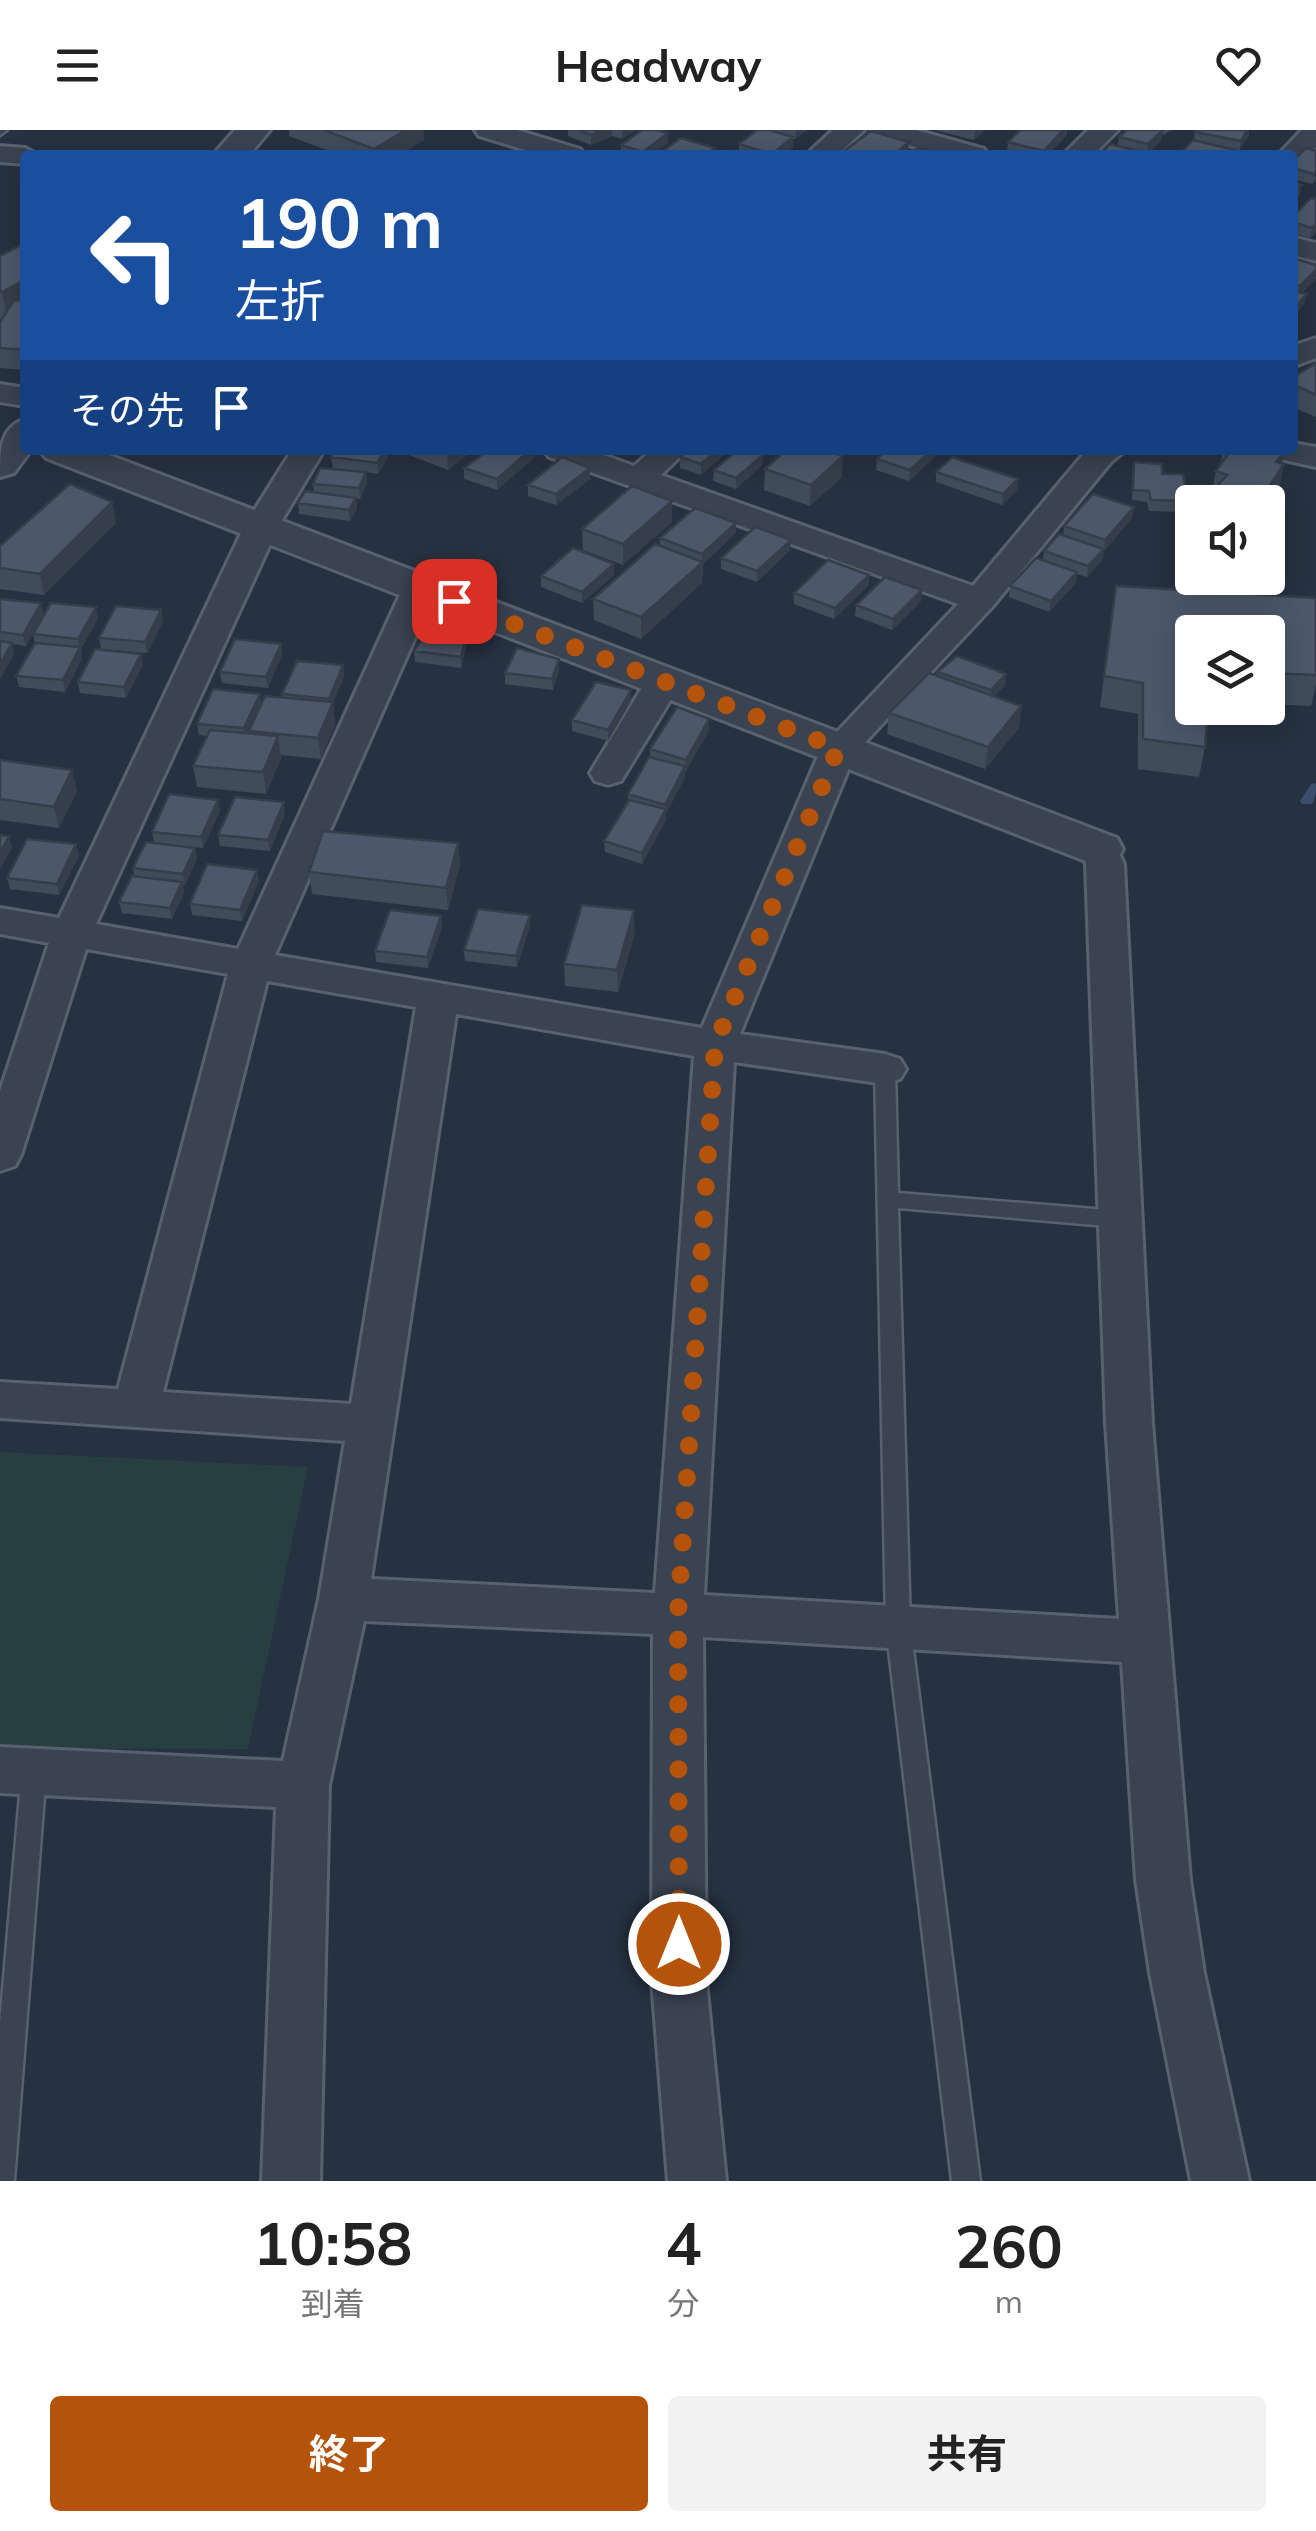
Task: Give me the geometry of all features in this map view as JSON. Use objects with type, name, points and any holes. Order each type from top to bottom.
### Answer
[{"type":"street","points":[[234,150],[252,130]]},
{"type":"street","points":[[489,130],[553,150]]},
{"type":"street","points":[[826,150],[850,130]]},
{"type":"street","points":[[886,130],[956,150]]},
{"type":"street","points":[[1082,150],[1104,130]]},
{"type":"street","points":[[1297,150],[1316,132]]},
{"type":"street","points":[[0,393],[20,426]]},
{"type":"street","points":[[75,455],[1100,848],[1106,864],[1119,1219],[1142,1642],[1163,1880],[1220,2181]]},
{"type":"street","points":[[0,1155],[72,934],[261,527],[305,455]]},
{"type":"street","points":[[574,455],[980,600]]},
{"type":"street","points":[[639,478],[665,455]]},
{"type":"street","points":[[698,2181],[679,1980],[678,1614],[715,1045],[838,748],[980,600],[1096,455]]},
{"type":"street","points":[[136,1408],[251,964],[420,588]]},
{"type":"street","points":[[608,773],[664,682]]},
{"type":"street","points":[[0,921],[715,1045],[885,1068]]},
{"type":"street","points":[[291,2181],[303,1785],[344,1598],[438,997]]},
{"type":"street","points":[[0,1400],[371,1424]]},
{"type":"street","points":[[344,1598],[898,1625],[1142,1642]]},
{"type":"street","points":[[17,1771],[303,1785]]},
{"type":"lane","points":[[885,1068],[898,1625],[966,2181]]},
{"type":"lane","points":[[891,1200],[1119,1219]]},
{"type":"lane","points":[[0,2181],[17,1771]]},
{"type":"green space","points":[[0,1452],[308,1467],[248,1749],[0,1748]]},
{"type":"building","points":[[324,130],[406,130],[374,149]]},
{"type":"building","points":[[642,130],[668,133],[646,150],[621,145]]},
{"type":"building","points":[[757,130],[793,137],[777,150],[739,144]]},
{"type":"building","points":[[1020,130],[1063,130],[1045,150],[1008,142]]},
{"type":"building","points":[[1127,130],[1162,131],[1148,144],[1119,137]]},
{"type":"building","points":[[1197,130],[1247,130],[1241,141]]},
{"type":"building","points":[[871,131],[909,142],[900,150],[845,150]]},
{"type":"building","points":[[681,138],[715,148],[712,150],[664,150]]},
{"type":"building","points":[[1193,140],[1235,150],[1184,150]]},
{"type":"building","points":[[1110,144],[1134,150],[1104,150]]},
{"type":"building","points":[[1306,148],[1316,151],[1314,174],[1298,170],[1298,156]]},
{"type":"building","points":[[1311,198],[1316,199],[1316,224],[1312,228],[1298,224],[1298,211]]},
{"type":"building","points":[[20,246],[20,283],[2,292],[0,291],[0,256]]},
{"type":"building","points":[[1298,260],[1316,265],[1316,270],[1300,286]]},
{"type":"building","points":[[14,300],[20,301],[20,350],[0,348],[0,322]]},
{"type":"building","points":[[1316,363],[1316,395],[1298,387],[1298,374]]},
{"type":"building","points":[[332,455],[382,455],[377,463]]},
{"type":"building","points":[[481,455],[524,455],[497,479],[464,468]]},
{"type":"building","points":[[682,455],[712,455],[701,464],[680,457]]},
{"type":"building","points":[[731,455],[763,455],[736,478],[714,470]]},
{"type":"building","points":[[780,455],[843,456],[811,485],[765,469]]},
{"type":"building","points":[[881,455],[926,455],[910,470],[877,459]]},
{"type":"building","points":[[1227,455],[1282,455],[1276,462],[1284,464],[1270,485],[1218,485],[1227,475],[1216,471]]},
{"type":"building","points":[[562,457],[590,468],[556,494],[528,485]]},
{"type":"building","points":[[952,457],[1018,479],[1003,494],[936,472]]},
{"type":"building","points":[[1134,462],[1162,464],[1162,474],[1183,474],[1185,485],[1175,485],[1175,501],[1151,500],[1149,491],[1133,490]]},
{"type":"building","points":[[320,468],[366,472],[359,488],[313,484]]},
{"type":"building","points":[[70,484],[112,502],[40,574],[0,568],[0,546]]},
{"type":"building","points":[[632,486],[672,501],[623,544],[582,529]]},
{"type":"building","points":[[305,491],[356,498],[349,510],[298,503]]},
{"type":"building","points":[[1093,494],[1134,507],[1105,540],[1064,526]]},
{"type":"building","points":[[695,508],[736,523],[702,554],[660,538]]},
{"type":"building","points":[[755,527],[791,540],[757,571],[721,558]]},
{"type":"building","points":[[1059,534],[1104,549],[1088,566],[1044,551]]},
{"type":"building","points":[[655,544],[703,562],[641,617],[593,599]]},
{"type":"building","points":[[573,548],[614,564],[582,592],[541,576]]},
{"type":"building","points":[[1036,558],[1077,572],[1051,601],[1010,586]]},
{"type":"building","points":[[828,560],[869,575],[835,608],[794,593]]},
{"type":"building","points":[[885,577],[922,590],[893,619],[856,605]]},
{"type":"building","points":[[1116,586],[1175,590],[1175,595],[1316,598],[1316,675],[1285,674],[1285,615],[1175,615],[1175,725],[1207,725],[1205,747],[1143,739],[1143,683],[1104,676]]},
{"type":"building","points":[[0,599],[41,603],[23,635],[0,632]]},
{"type":"building","points":[[51,603],[96,607],[78,639],[33,634]]},
{"type":"building","points":[[116,606],[161,610],[145,642],[99,638]]},
{"type":"building","points":[[434,619],[468,627],[461,657],[414,651]]},
{"type":"building","points":[[235,639],[281,644],[266,677],[220,672]]},
{"type":"building","points":[[0,641],[12,643],[0,664]]},
{"type":"building","points":[[35,643],[80,647],[63,680],[16,676]]},
{"type":"building","points":[[517,648],[559,659],[552,679],[505,673]]},
{"type":"building","points":[[95,649],[141,654],[124,687],[78,682]]},
{"type":"building","points":[[957,656],[1006,674],[991,690],[937,672]]},
{"type":"building","points":[[297,661],[343,665],[329,699],[282,694]]},
{"type":"building","points":[[929,673],[1021,706],[988,747],[889,713]]},
{"type":"building","points":[[596,682],[631,690],[608,730],[572,720]]},
{"type":"building","points":[[213,689],[260,694],[244,728],[197,724]]},
{"type":"building","points":[[265,696],[333,702],[318,738],[249,731]]},
{"type":"building","points":[[677,707],[709,719],[686,760],[650,749]]},
{"type":"building","points":[[210,730],[278,736],[263,772],[193,766]]},
{"type":"building","points":[[649,757],[685,766],[665,805],[628,794]]},
{"type":"building","points":[[0,760],[72,770],[54,807],[0,799]]},
{"type":"building","points":[[169,794],[218,800],[201,837],[152,832]]},
{"type":"building","points":[[235,797],[284,802],[268,840],[218,835]]},
{"type":"building","points":[[629,800],[666,809],[642,853],[604,841]]},
{"type":"building","points":[[323,831],[458,843],[446,888],[309,872]]},
{"type":"building","points":[[0,835],[9,836],[0,853]]},
{"type":"building","points":[[27,839],[76,844],[57,884],[7,878]]},
{"type":"building","points":[[146,842],[195,848],[183,874],[133,868]]},
{"type":"building","points":[[207,864],[257,870],[240,910],[190,904]]},
{"type":"building","points":[[132,876],[182,882],[170,908],[119,902]]},
{"type":"building","points":[[582,905],[634,910],[617,970],[564,964]]},
{"type":"building","points":[[478,909],[530,915],[516,956],[464,950]]},
{"type":"building","points":[[390,910],[441,916],[427,957],[375,951]]},
{"type":"waterway","points":[[1307,801],[1316,787]]},
{"type":"route","points":[[454,601],[838,748],[715,1045],[678,1614],[679,1944]]}]
